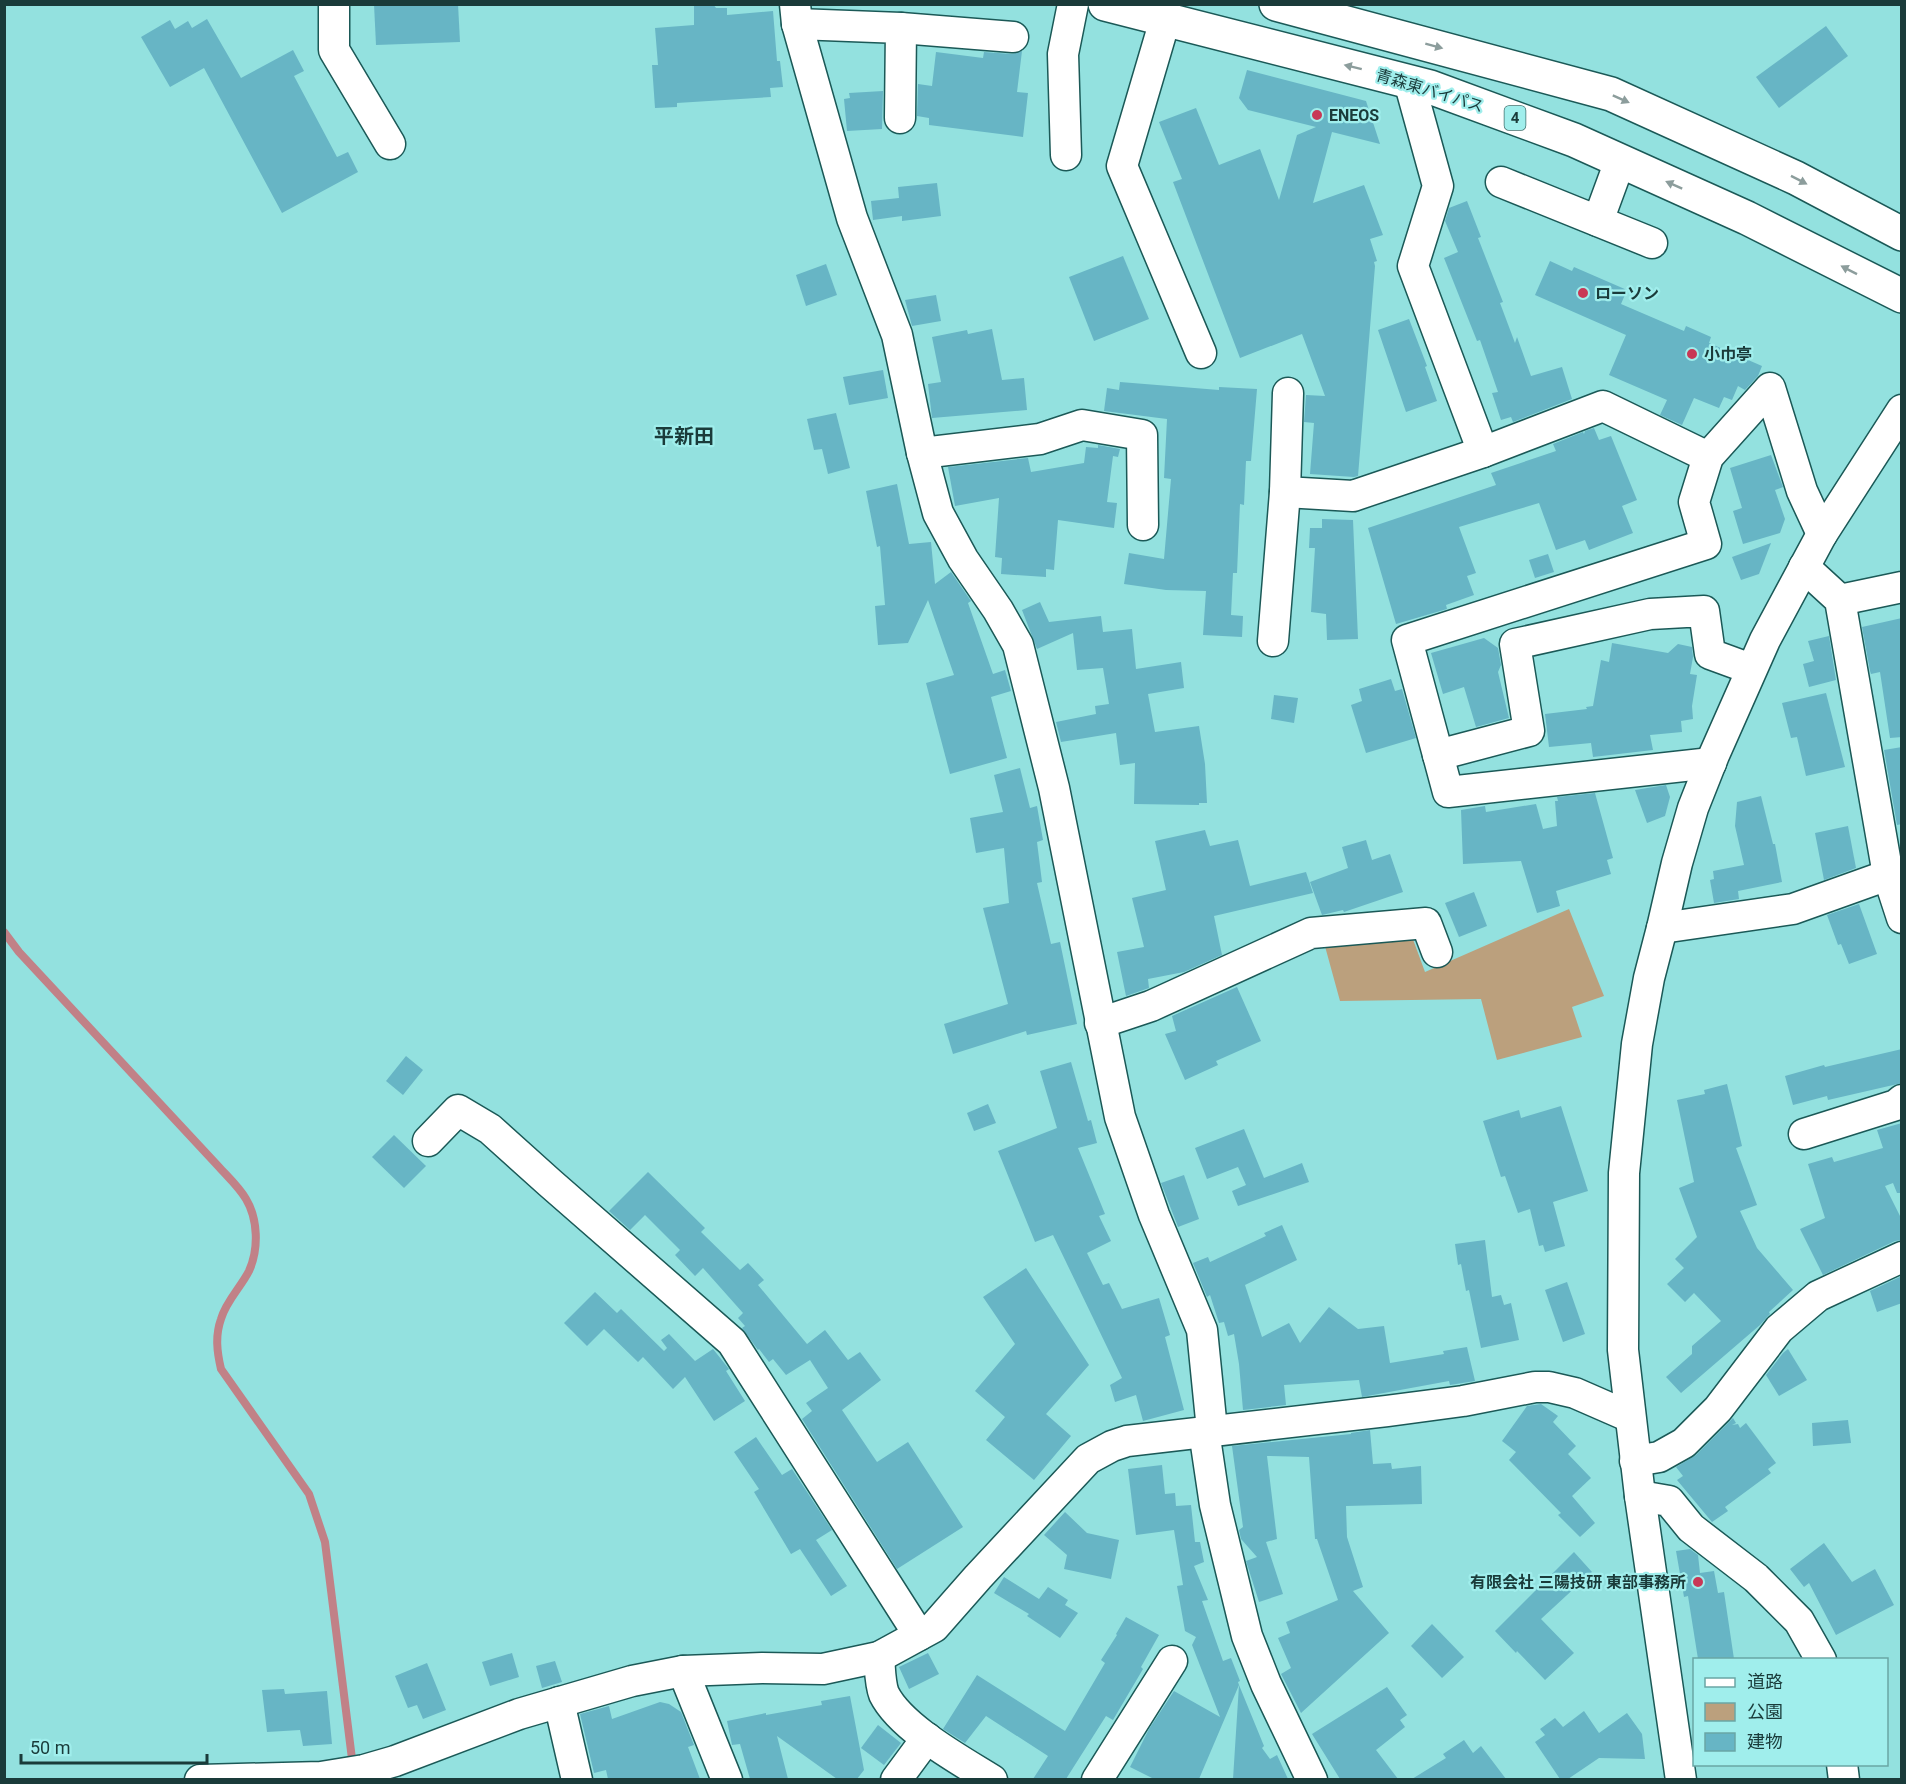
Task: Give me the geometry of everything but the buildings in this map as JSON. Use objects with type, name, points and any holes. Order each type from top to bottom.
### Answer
[{"type":"highway","name":"青森東バイパス","points":[[1105,4],[1409,81],[1574,140],[1748,218],[1902,296]]},
{"type":"highway","points":[[1276,4],[1611,94],[1796,178],[1902,234]]},
{"type":"street","points":[[334,4],[334,50],[390,144]]},
{"type":"street","points":[[1066,155],[1063,54],[1073,4]]},
{"type":"street","points":[[1013,37],[901,28],[796,14],[852,218],[897,335],[922,453],[938,513],[963,559],[998,610],[1018,645],[1054,788],[1120,1117],[1154,1215],[1202,1329],[1215,1505],[1247,1636],[1266,1684],[1312,1779]]},
{"type":"street","points":[[1165,20],[1122,166],[1201,352]]},
{"type":"street","points":[[900,118],[901,28]]},
{"type":"street","points":[[1409,81],[1438,186],[1413,266],[1483,452]]},
{"type":"street","points":[[1598,221],[1620,161]]},
{"type":"street","points":[[1501,183],[1652,243]]},
{"type":"street","points":[[1711,763],[1448,792],[1407,640],[1706,544],[1694,502],[1708,457],[1770,388],[1802,491],[1822,534]]},
{"type":"street","points":[[1273,641],[1285,492],[1288,393]]},
{"type":"street","points":[[1285,492],[1353,496],[1483,452],[1603,406],[1708,457]]},
{"type":"street","points":[[1682,1779],[1635,1461],[1623,1350],[1624,1173],[1637,1044],[1648,978],[1677,863],[1693,808],[1711,763],[1751,669],[1804,567],[1822,534],[1902,410]]},
{"type":"street","points":[[922,453],[1040,439],[1082,425],[1142,435],[1143,525]]},
{"type":"street","points":[[1804,567],[1840,600],[1888,875],[1902,918]]},
{"type":"street","points":[[1840,600],[1902,587]]},
{"type":"street","points":[[1438,755],[1529,731],[1515,644],[1650,614],[1704,611],[1710,654],[1751,669]]},
{"type":"street","points":[[1662,928],[1793,909],[1888,875]]},
{"type":"street","points":[[1100,1023],[1151,1006],[1311,933],[1426,923],[1437,952]]},
{"type":"street","points":[[1804,1134],[1896,1105],[1902,1100]]},
{"type":"street","points":[[428,1141],[458,1110],[490,1129],[732,1342],[919,1635]]},
{"type":"street","points":[[1635,1461],[1659,1457],[1684,1443],[1718,1409],[1779,1329],[1818,1296],[1902,1257]]},
{"type":"street","points":[[200,1779],[321,1777],[364,1770],[519,1714],[632,1681],[683,1671],[762,1668],[823,1669],[879,1657],[934,1627],[1088,1459],[1127,1441],[1387,1411],[1462,1401],[1536,1387],[1575,1393],[1630,1418]]},
{"type":"street","points":[[1640,1496],[1669,1501],[1691,1528],[1756,1578],[1799,1621],[1820,1658]]},
{"type":"street","points":[[879,1657],[884,1693],[901,1716],[927,1738],[992,1779]]},
{"type":"street","points":[[1097,1779],[1172,1661]]},
{"type":"street","points":[[683,1671],[727,1779]]},
{"type":"street","points":[[559,1702],[577,1779]]},
{"type":"street","points":[[896,1779],[927,1738]]},
{"type":"green space","points":[[1569,909],[1604,996],[1572,1007],[1582,1037],[1497,1060],[1481,999],[1340,1001],[1323,939],[1411,934],[1425,972]]},
{"type":"waterway","points":[[4,932],[19,952],[233,1182],[250,1207],[255,1225],[256,1244],[249,1271],[226,1306],[219,1325],[217,1338],[221,1369],[309,1494],[325,1542],[352,1759]]},
{"type":"place","name":"ENEOS","points":[[1317,115]]},
{"type":"place","name":"ローソン","points":[[1583,293]]},
{"type":"place","name":"小巾亭","points":[[1692,354]]},
{"type":"place","name":"有限会社 三陽技研 東部事務所","points":[[1698,1582]]},
{"type":"district","name":"平新田","points":[[684,436]]}]
